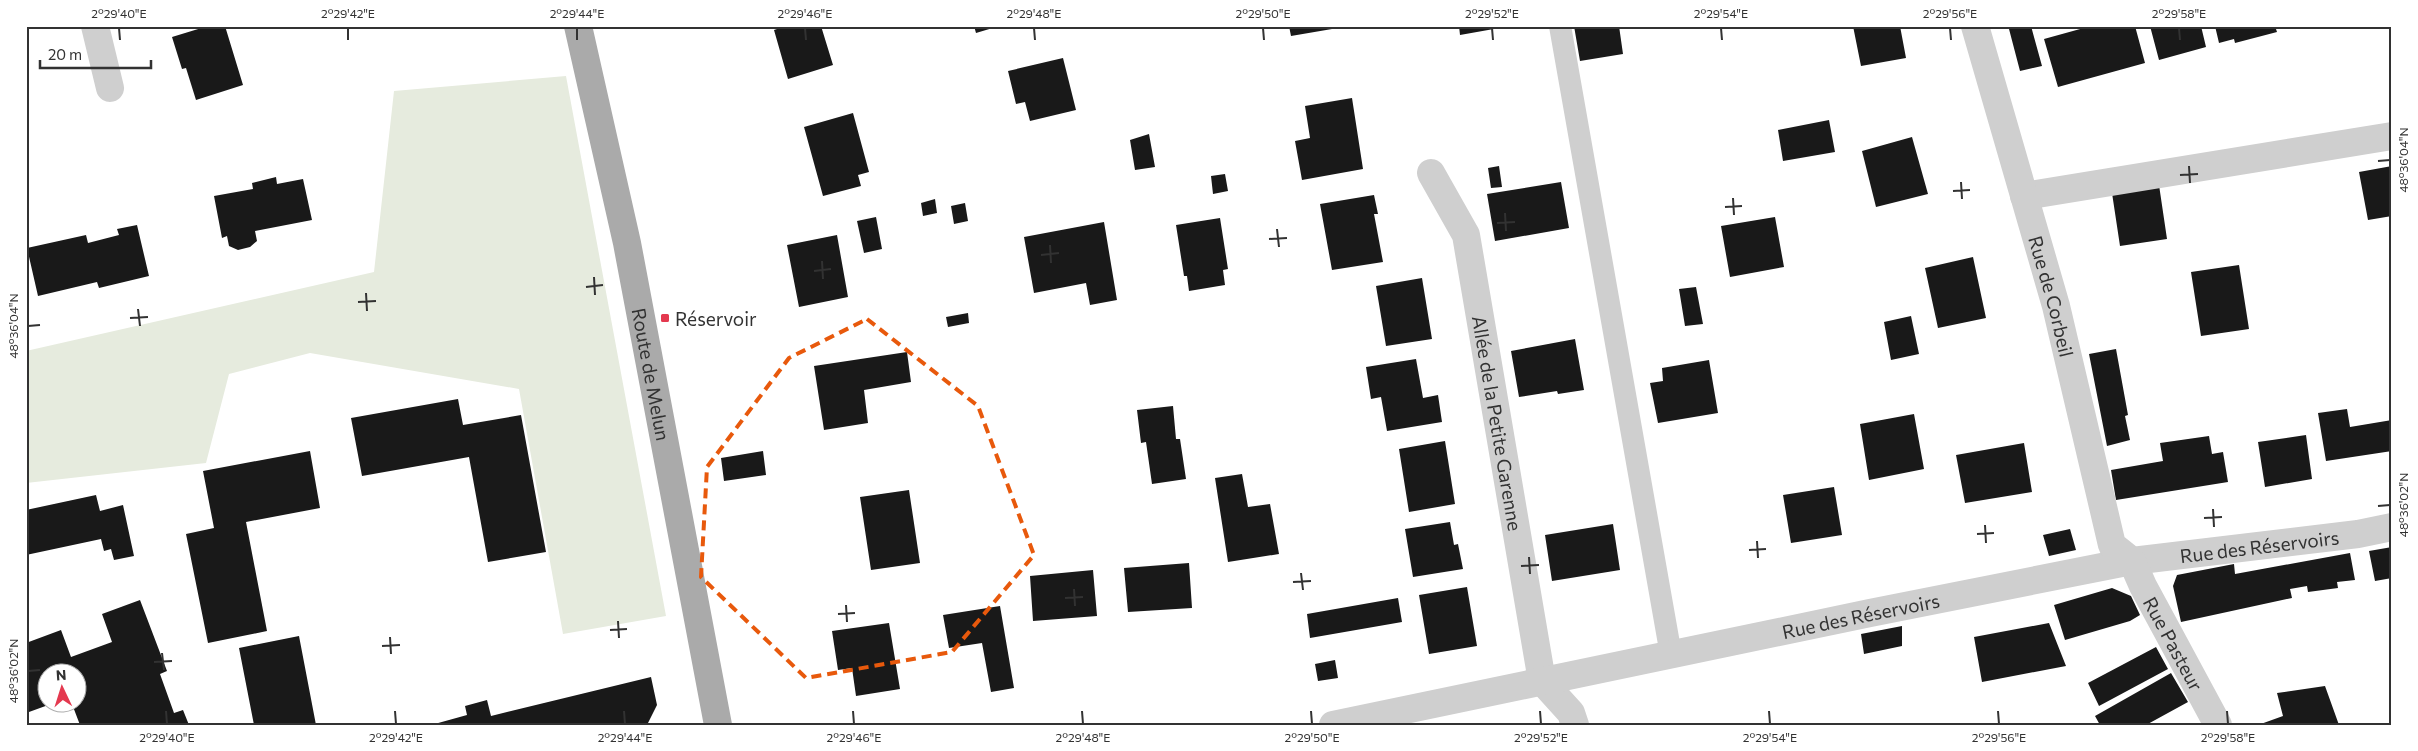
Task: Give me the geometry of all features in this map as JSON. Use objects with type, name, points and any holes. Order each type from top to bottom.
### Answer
[{"type":"main road","name":"Route de Melun","points":[[578,26],[627,243],[718,725]]},
{"type":"street","points":[[95,26],[110,88]]},
{"type":"street","name":"Rue de Corbeil","points":[[1975,26],[2056,306],[2112,544],[2132,561]]},
{"type":"street","points":[[2024,196],[2392,136]]},
{"type":"street","name":"Allée de la Petite Garenne","points":[[1431,174],[1466,235],[1542,681]]},
{"type":"street","name":"Rue des Réservoirs","points":[[1333,725],[2132,561],[2358,534],[2392,527]]},
{"type":"street","name":"Rue Pasteur","points":[[2132,561],[2143,586],[2218,725]]},
{"type":"street","points":[[1542,681],[1571,713],[1575,725]]},
{"type":"lane","points":[[1560,26],[1671,655]]},
{"type":"highlighted area","points":[[867,319],[978,406],[1034,555],[952,652],[806,678],[701,577],[707,467],[789,358]]},
{"type":"shaded area","points":[[566,76],[666,616],[563,634],[519,389],[310,353],[229,374],[206,463],[26,483],[26,351],[374,272],[394,91]]},
{"type":"building","points":[[208,26],[225,26],[243,85],[196,100],[186,68],[182,69],[172,37]]},
{"type":"building","points":[[786,26],[821,26],[833,65],[788,79],[774,30]]},
{"type":"building","points":[[974,26],[995,26],[996,27],[976,33]]},
{"type":"building","points":[[1289,26],[1331,26],[1332,29],[1291,36]]},
{"type":"building","points":[[1459,26],[1505,26],[1505,27],[1460,35]]},
{"type":"building","points":[[1574,26],[1619,26],[1623,54],[1580,61]]},
{"type":"building","points":[[1853,26],[1900,26],[1906,58],[1861,66]]},
{"type":"building","points":[[2011,26],[2031,26],[2042,66],[2020,71],[2009,29]]},
{"type":"building","points":[[2091,26],[2135,26],[2145,63],[2058,87],[2044,39]]},
{"type":"building","points":[[2150,26],[2201,26],[2206,47],[2159,60]]},
{"type":"building","points":[[2215,26],[2275,26],[2277,32],[2235,43],[2234,39],[2219,43]]},
{"type":"building","points":[[1063,58],[1076,110],[1030,121],[1025,102],[1016,104],[1008,71]]},
{"type":"building","points":[[1352,98],[1363,169],[1302,180],[1295,141],[1310,138],[1305,106]]},
{"type":"building","points":[[853,113],[869,172],[858,175],[861,186],[823,196],[804,127]]},
{"type":"building","points":[[1829,120],[1835,152],[1783,161],[1778,130]]},
{"type":"building","points":[[1149,134],[1155,167],[1135,170],[1130,140]]},
{"type":"building","points":[[1912,137],[1928,194],[1876,207],[1862,151]]},
{"type":"building","points":[[1499,166],[1502,187],[1491,188],[1488,168]]},
{"type":"building","points":[[2392,166],[2392,216],[2368,220],[2359,172]]},
{"type":"building","points":[[1225,174],[1228,191],[1213,194],[1211,176]]},
{"type":"building","points":[[276,177],[277,184],[303,179],[312,220],[255,231],[257,241],[250,247],[238,250],[229,246],[227,236],[222,238],[214,196],[253,189],[252,183]]},
{"type":"building","points":[[1561,182],[1569,228],[1495,241],[1487,194]]},
{"type":"building","points":[[2159,185],[2167,239],[2120,246],[2112,193]]},
{"type":"building","points":[[1374,195],[1378,214],[1374,214],[1383,262],[1332,270],[1320,204]]},
{"type":"building","points":[[935,199],[937,213],[923,216],[921,203]]},
{"type":"building","points":[[965,203],[968,221],[954,224],[951,206]]},
{"type":"building","points":[[876,217],[882,249],[864,253],[857,221]]},
{"type":"building","points":[[1775,217],[1784,267],[1730,277],[1721,226]]},
{"type":"building","points":[[1220,218],[1228,269],[1223,270],[1225,285],[1189,291],[1187,276],[1184,276],[1176,225]]},
{"type":"building","points":[[1104,222],[1117,300],[1090,305],[1086,283],[1034,293],[1024,237]]},
{"type":"building","points":[[137,225],[149,276],[99,288],[97,282],[38,296],[27,248],[86,235],[88,243],[119,235],[117,229]]},
{"type":"building","points":[[837,235],[848,297],[799,307],[787,245]]},
{"type":"building","points":[[1973,257],[1986,318],[1938,328],[1925,268]]},
{"type":"building","points":[[2239,265],[2249,329],[2201,336],[2191,272]]},
{"type":"building","points":[[1422,278],[1432,339],[1386,346],[1376,286]]},
{"type":"building","points":[[1696,287],[1703,324],[1685,326],[1679,289]]},
{"type":"building","points":[[968,313],[969,323],[948,327],[946,317]]},
{"type":"building","points":[[1911,316],[1919,354],[1891,360],[1884,322]]},
{"type":"building","points":[[1575,339],[1584,390],[1558,394],[1557,391],[1519,397],[1511,351]]},
{"type":"building","points":[[2116,349],[2128,415],[2125,416],[2130,440],[2107,446],[2089,354]]},
{"type":"building","points":[[907,352],[911,382],[864,390],[868,423],[824,430],[814,366]]},
{"type":"building","points":[[1416,359],[1423,398],[1438,395],[1442,422],[1387,431],[1381,397],[1371,399],[1366,367]]},
{"type":"building","points":[[1709,360],[1718,413],[1658,423],[1650,383],[1663,381],[1662,368]]},
{"type":"building","points":[[458,399],[463,425],[521,415],[546,552],[488,562],[469,457],[362,476],[351,418]]},
{"type":"building","points":[[1173,406],[1176,439],[1180,439],[1186,479],[1152,484],[1146,442],[1141,443],[1137,410]]},
{"type":"building","points":[[2347,409],[2350,427],[2392,420],[2392,451],[2326,461],[2318,413]]},
{"type":"building","points":[[1914,414],[1924,469],[1869,480],[1860,424]]},
{"type":"building","points":[[2306,435],[2312,479],[2265,487],[2258,442]]},
{"type":"building","points":[[2209,436],[2212,454],[2223,452],[2228,482],[2116,500],[2111,470],[2163,461],[2160,443]]},
{"type":"building","points":[[1445,441],[1455,504],[1409,512],[1399,449]]},
{"type":"building","points":[[2024,443],[2032,492],[1965,503],[1956,455]]},
{"type":"building","points":[[310,451],[320,508],[246,522],[267,631],[208,643],[186,534],[214,528],[203,471]]},
{"type":"building","points":[[763,451],[766,475],[724,481],[721,458]]},
{"type":"building","points":[[1242,474],[1248,507],[1270,504],[1279,554],[1228,562],[1215,478]]},
{"type":"building","points":[[1834,487],[1842,535],[1791,543],[1783,495]]},
{"type":"building","points":[[909,490],[920,563],[871,570],[860,497]]},
{"type":"building","points":[[96,495],[100,511],[123,505],[134,556],[114,560],[111,549],[104,551],[101,539],[26,555],[26,510]]},
{"type":"building","points":[[1450,522],[1454,545],[1458,544],[1463,569],[1413,577],[1405,529]]},
{"type":"building","points":[[1613,524],[1620,570],[1552,581],[1545,535]]},
{"type":"building","points":[[2070,529],[2076,550],[2049,556],[2043,535]]},
{"type":"building","points":[[2392,547],[2392,578],[2375,581],[2369,551]]},
{"type":"building","points":[[2350,553],[2355,580],[2337,582],[2338,588],[2308,592],[2307,586],[2290,589],[2292,598],[2181,622],[2173,586],[2177,575],[2234,564],[2235,574]]},
{"type":"building","points":[[1189,563],[1192,608],[1128,612],[1124,568]]},
{"type":"building","points":[[1093,570],[1097,616],[1033,621],[1030,576]]},
{"type":"building","points":[[1467,587],[1477,646],[1429,654],[1419,595]]},
{"type":"building","points":[[2112,588],[2131,596],[2140,615],[2130,621],[2065,640],[2054,605]]},
{"type":"building","points":[[1398,598],[1402,622],[1310,638],[1307,614]]},
{"type":"building","points":[[140,600],[167,671],[160,674],[174,713],[183,710],[189,725],[80,725],[76,714],[88,714],[88,664],[38,664],[38,709],[29,712],[26,704],[26,643],[61,630],[71,657],[112,642],[102,614]]},
{"type":"building","points":[[1000,606],[1014,688],[991,692],[982,643],[949,648],[943,615]]},
{"type":"building","points":[[889,623],[900,689],[856,696],[852,668],[838,670],[832,631]]},
{"type":"building","points":[[2049,623],[2066,666],[1982,682],[1974,637]]},
{"type":"building","points":[[1902,626],[1902,646],[1864,654],[1861,634]]},
{"type":"building","points":[[299,636],[316,725],[254,725],[239,648]]},
{"type":"building","points":[[2156,647],[2168,669],[2099,706],[2088,683]]},
{"type":"building","points":[[1335,660],[1338,678],[1318,681],[1315,664]]},
{"type":"building","points":[[2171,673],[2188,702],[2146,725],[2100,725],[2095,716]]},
{"type":"building","points":[[651,677],[657,705],[647,725],[431,725],[467,715],[465,706],[487,700],[491,716]]},
{"type":"building","points":[[2325,686],[2339,725],[2258,725],[2283,716],[2277,693]]},
{"type":"place","name":"Réservoir","points":[[665,318]]}]
